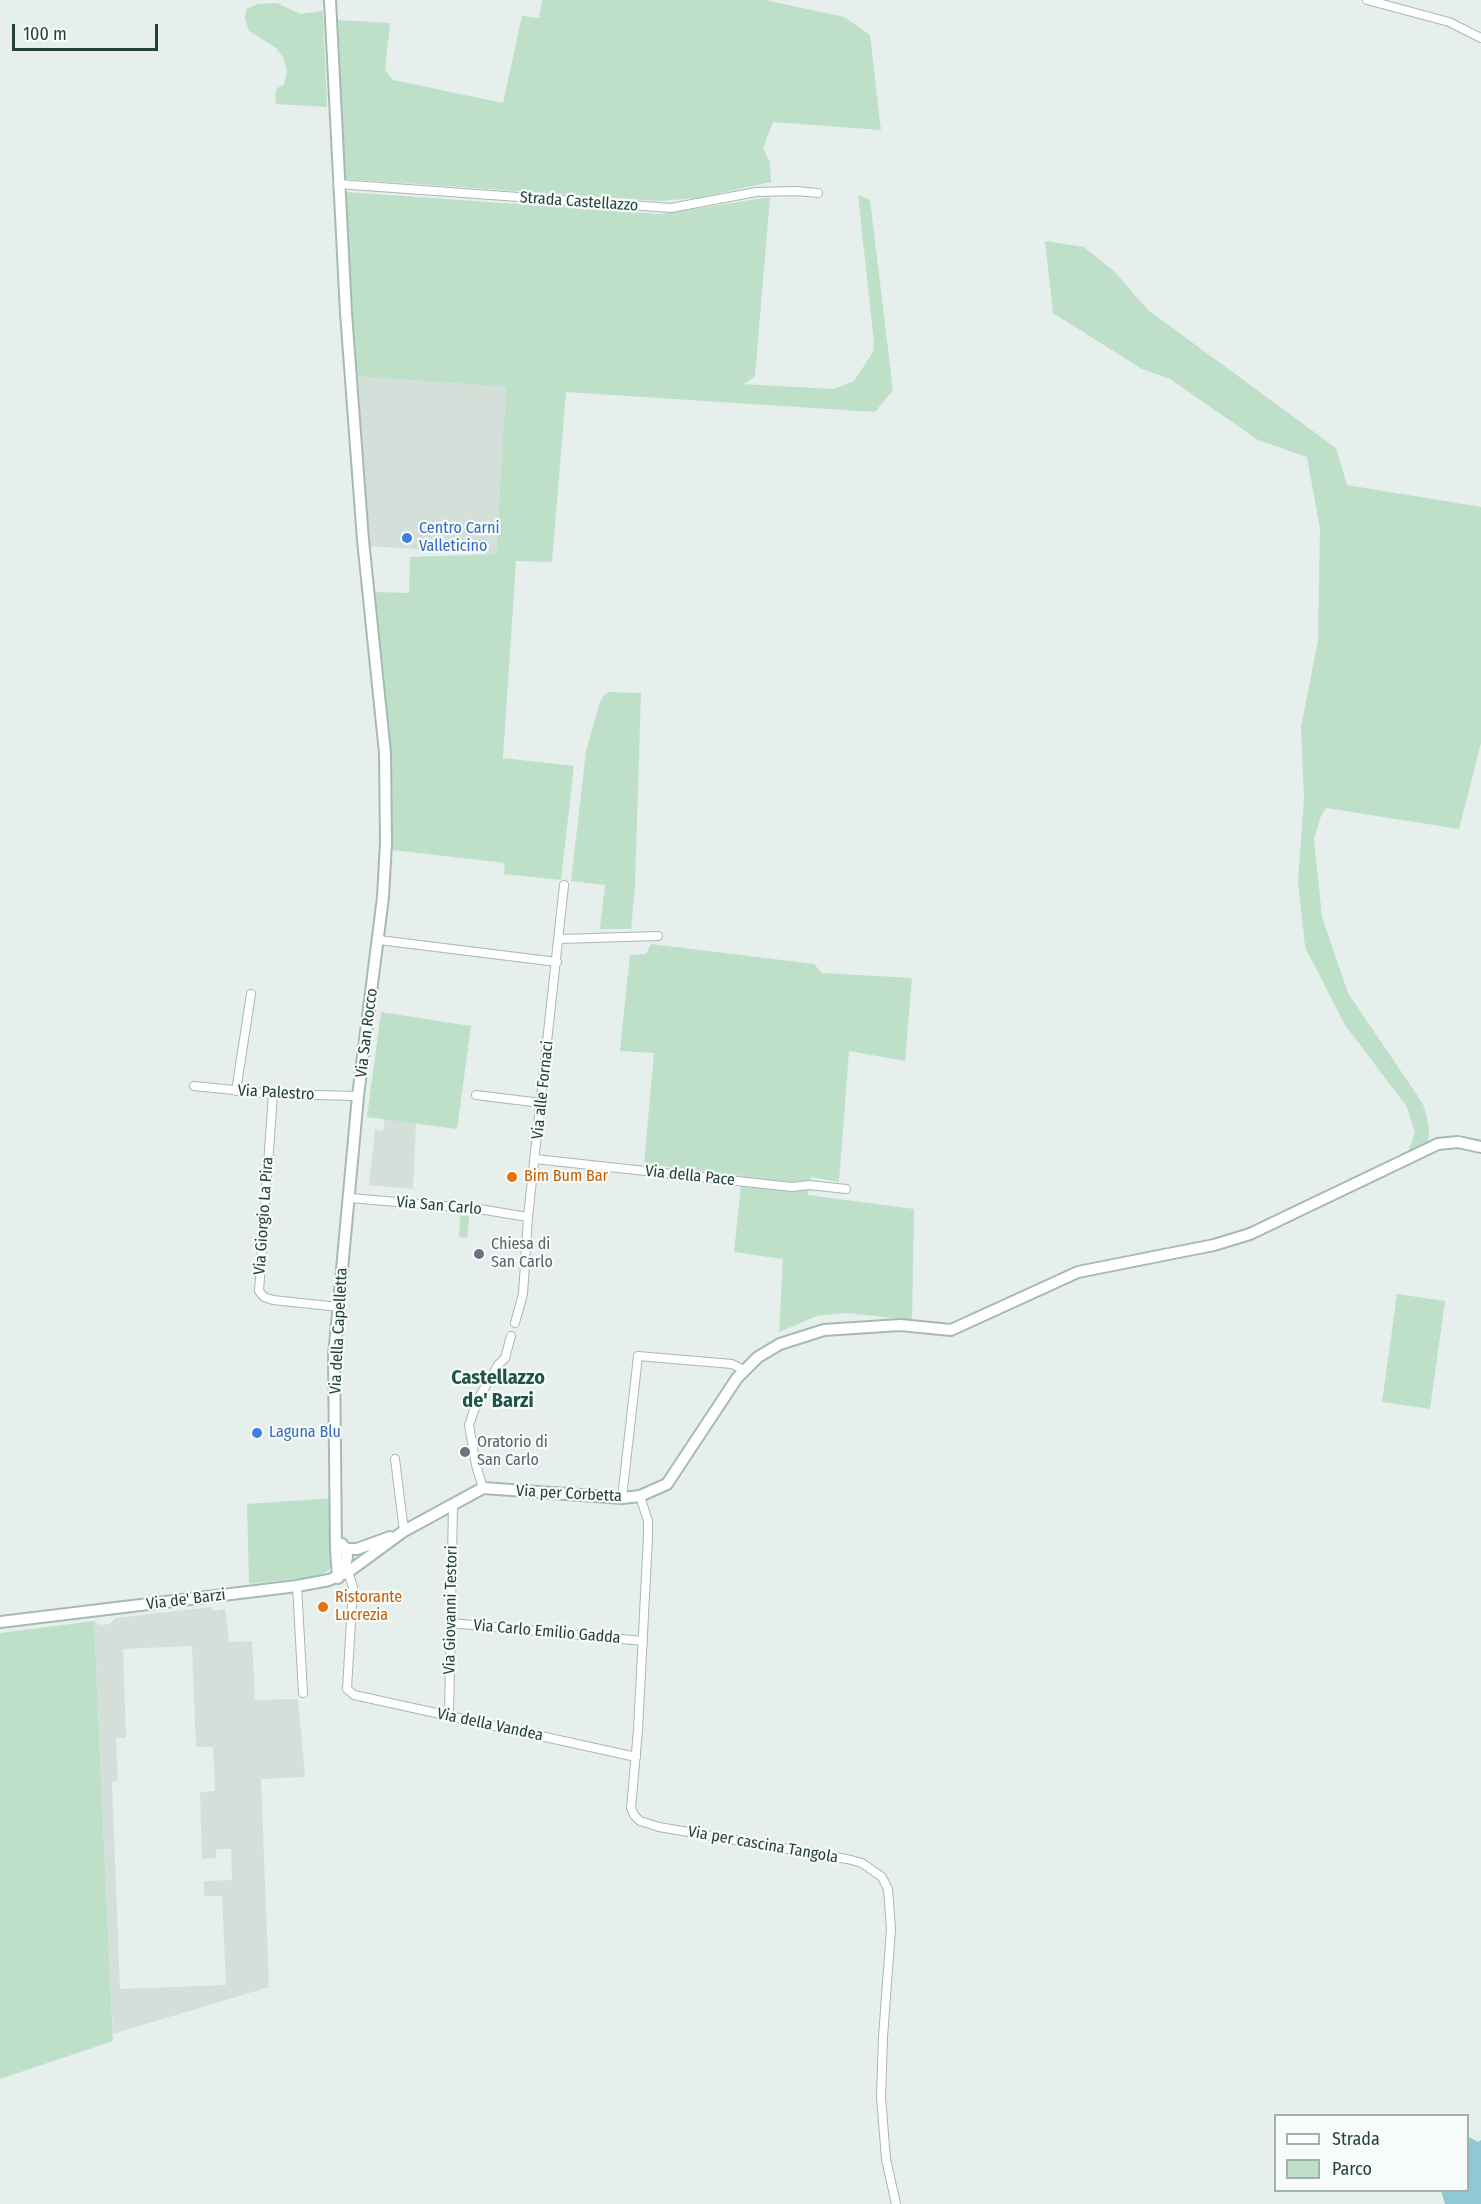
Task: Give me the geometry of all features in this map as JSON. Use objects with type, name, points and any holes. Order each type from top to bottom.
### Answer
[{"type":"street","points":[[330,0],[338,184]]},
{"type":"street","points":[[1367,0],[1449,22],[1481,38]]},
{"type":"street","name":"Strada Castellazzo","points":[[338,184],[671,208],[756,192],[818,193]]},
{"type":"street","name":"Via San Rocco","points":[[338,184],[363,540],[385,753],[385,869],[379,940],[358,1096],[350,1198]]},
{"type":"street","name":"Via alle Fornaci","points":[[515,1323],[523,1294],[528,1217],[564,885]]},
{"type":"street","points":[[559,939],[658,936]]},
{"type":"street","points":[[379,940],[557,962]]},
{"type":"street","points":[[236,1091],[251,994]]},
{"type":"street","name":"Via Palestro","points":[[194,1086],[273,1094],[358,1096]]},
{"type":"street","name":"Via Giorgio La Pira","points":[[273,1094],[259,1292],[264,1297],[273,1300],[339,1307]]},
{"type":"street","points":[[476,1095],[541,1103]]},
{"type":"street","name":"Via per Corbetta","points":[[483,1488],[622,1498],[640,1496],[667,1484],[744,1370],[758,1357],[780,1344],[824,1330],[900,1325],[951,1330],[1078,1272],[1214,1245],[1250,1234],[1438,1144],[1458,1142],[1481,1147]]},
{"type":"street","name":"Via della Pace","points":[[535,1159],[792,1187],[809,1185],[846,1189]]},
{"type":"street","name":"Via della Capelletta","points":[[343,1575],[336,1549],[334,1356],[350,1198]]},
{"type":"street","name":"Via San Carlo","points":[[350,1198],[479,1209],[528,1217]]},
{"type":"street","points":[[346,1549],[357,1549],[404,1531],[483,1488],[476,1465],[469,1425],[478,1399],[498,1365],[505,1358],[511,1336]]},
{"type":"street","points":[[622,1498],[638,1356],[732,1364],[744,1370]]},
{"type":"street","points":[[395,1459],[404,1531]]},
{"type":"street","name":"Via per cascina Tangola","points":[[640,1496],[648,1521],[643,1641],[631,1808],[640,1821],[658,1827],[862,1863],[882,1877],[888,1889],[891,1929],[881,2064],[881,2108],[886,2159],[896,2204]]},
{"type":"street","name":"Via Giovanni Testori","points":[[449,1716],[453,1504]]},
{"type":"street","name":"Via de' Barzi","points":[[4,1622],[297,1586],[343,1575],[404,1531]]},
{"type":"street","points":[[337,1536],[346,1549],[343,1575]]},
{"type":"street","name":"Via della Vandea","points":[[343,1575],[354,1587],[347,1689],[354,1695],[636,1757]]},
{"type":"street","points":[[297,1586],[303,1693]]},
{"type":"street","name":"Via Carlo Emilio Gadda","points":[[451,1623],[643,1641]]},
{"type":"shaded area","points":[[356,376],[506,387],[496,554],[367,546]]},
{"type":"shaded area","points":[[385,1119],[416,1123],[413,1189],[369,1185],[375,1129],[383,1131]]},
{"type":"shaded area","points":[[211,1607],[214,1611],[225,1609],[229,1642],[252,1641],[255,1700],[298,1699],[305,1777],[261,1779],[269,1987],[113,2034],[94,1621],[101,1625],[110,1624],[115,1618]],"holes":[[[192,1646],[196,1747],[213,1747],[215,1791],[200,1792],[202,1859],[216,1858],[216,1849],[231,1849],[232,1880],[204,1881],[204,1896],[222,1896],[226,1985],[120,1989],[112,1782],[118,1781],[116,1738],[126,1738],[123,1649]]]},
{"type":"green space","points":[[542,0],[765,0],[844,17],[870,35],[881,130],[773,122],[763,148],[770,162],[771,182],[697,198],[659,201],[345,179],[338,20],[390,23],[385,70],[393,80],[503,103],[522,16],[539,18]]},
{"type":"green space","points":[[277,3],[300,14],[323,11],[327,107],[276,104],[277,88],[284,85],[287,70],[283,57],[276,48],[249,31],[245,18],[246,9],[258,4]]},
{"type":"green space","points":[[346,192],[661,214],[770,197],[755,376],[741,384],[834,389],[854,381],[873,352],[874,342],[858,195],[870,200],[893,390],[875,412],[566,392],[552,562],[516,561],[503,758],[574,766],[561,880],[504,874],[505,863],[393,850],[388,753],[374,592],[409,593],[410,557],[496,554],[506,387],[356,376]]},
{"type":"green space","points":[[1045,241],[1084,247],[1114,271],[1148,310],[1336,448],[1347,485],[1481,507],[1481,743],[1459,829],[1326,808],[1314,839],[1322,917],[1348,993],[1423,1104],[1429,1132],[1428,1143],[1408,1152],[1415,1133],[1407,1107],[1345,1025],[1305,947],[1298,881],[1304,798],[1301,727],[1318,640],[1320,529],[1307,457],[1258,440],[1170,379],[1142,369],[1053,313]]},
{"type":"green space","points":[[609,692],[641,693],[635,885],[631,929],[600,929],[605,885],[571,881],[586,751],[600,702]]},
{"type":"green space","points":[[651,944],[814,964],[822,973],[912,978],[905,1061],[849,1051],[839,1182],[811,1177],[808,1195],[914,1209],[912,1320],[847,1313],[817,1316],[779,1332],[783,1259],[734,1252],[742,1176],[644,1164],[654,1053],[620,1051],[630,955],[646,954]]},
{"type":"green space","points":[[381,1012],[471,1026],[457,1129],[367,1117]]},
{"type":"green space","points":[[460,1216],[469,1216],[467,1238],[459,1237]]},
{"type":"green space","points":[[1397,1294],[1445,1301],[1430,1409],[1382,1402]]},
{"type":"green space","points":[[333,1498],[333,1564],[328,1571],[319,1576],[249,1584],[247,1504]]},
{"type":"green space","points":[[94,1621],[113,2041],[0,2079],[0,1633]]},
{"type":"water","points":[[1469,2138],[1478,2142],[1481,2140],[1481,2204],[1445,2204],[1441,2192],[1469,2192]]},
{"type":"place","name":"Centro Carni Valleticino","points":[[407,538]]},
{"type":"place","name":"Bim Bum Bar","points":[[512,1177]]},
{"type":"place","name":"Chiesa di San Carlo","points":[[479,1254]]},
{"type":"place","name":"Laguna Blu","points":[[257,1433]]},
{"type":"place","name":"Oratorio di San Carlo","points":[[465,1452]]},
{"type":"place","name":"Ristorante Lucrezia","points":[[323,1607]]},
{"type":"district","name":"Castellazzo de' Barzi","points":[[498,1390]]}]
